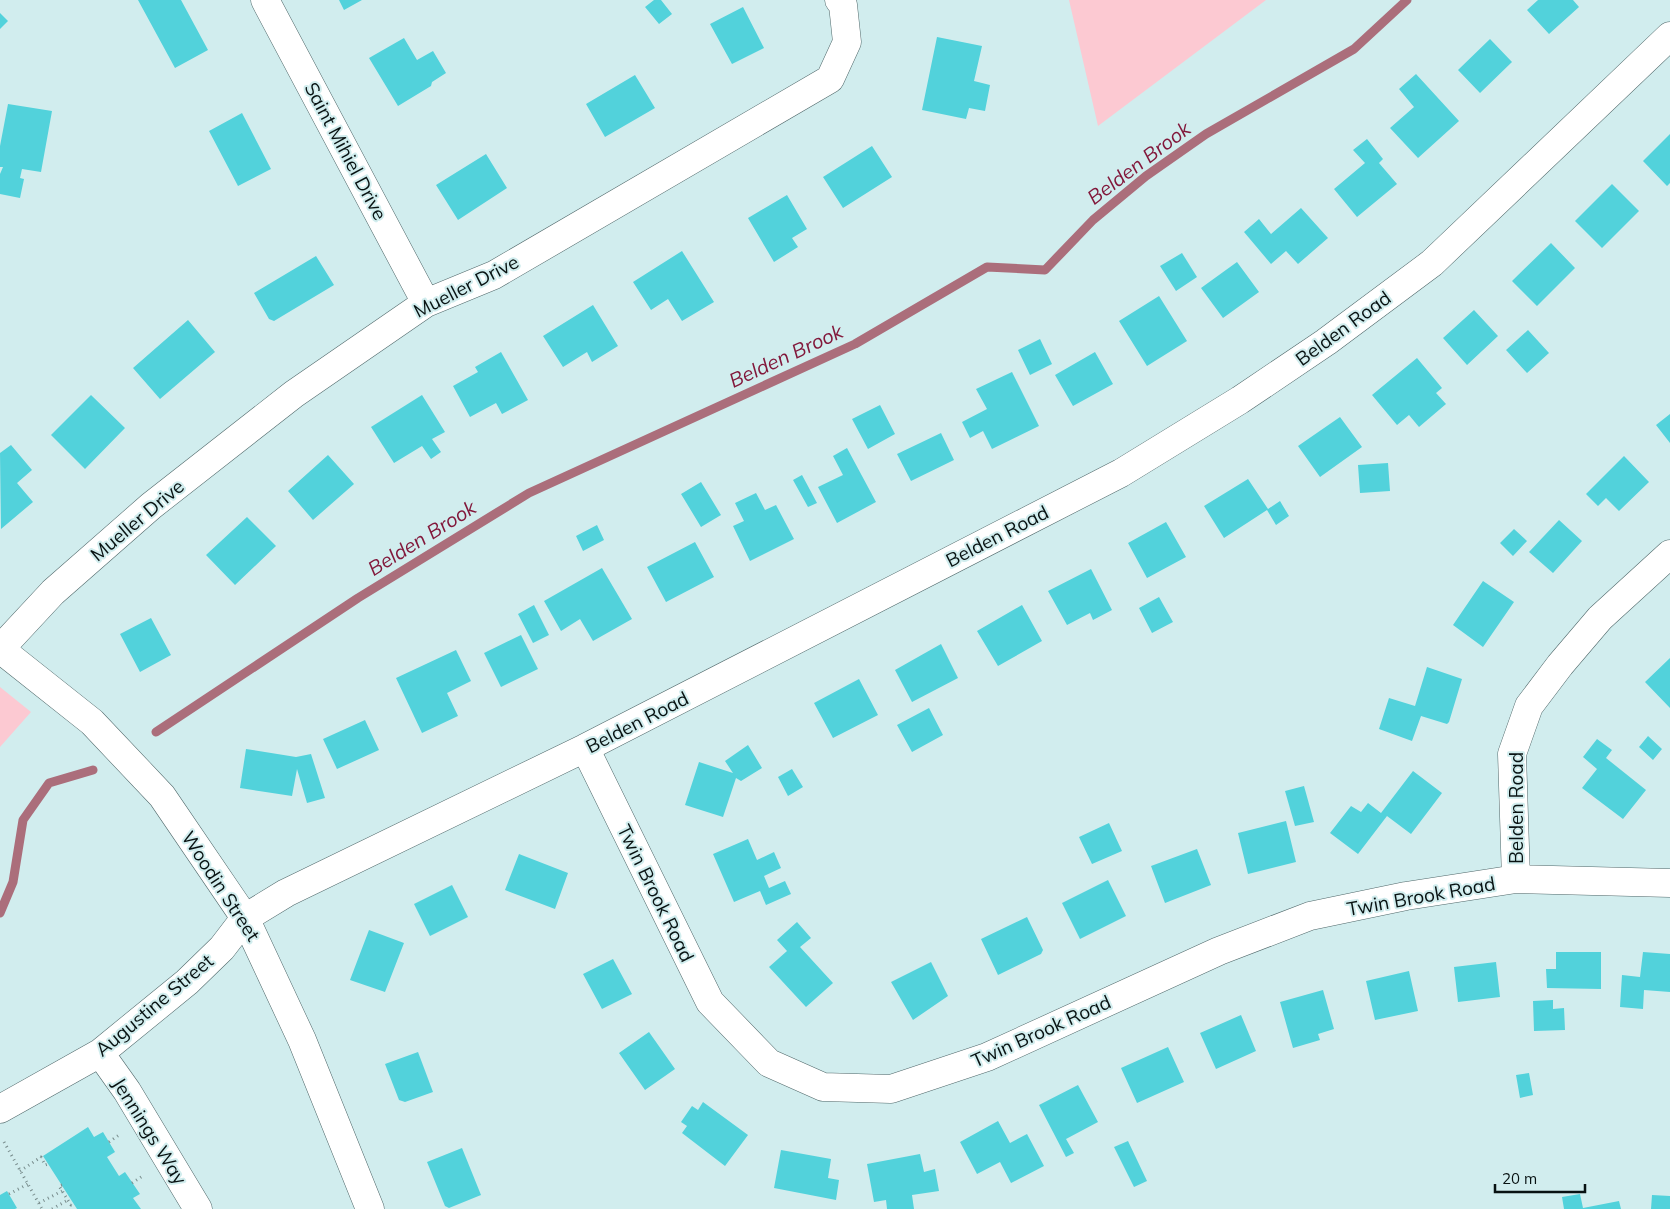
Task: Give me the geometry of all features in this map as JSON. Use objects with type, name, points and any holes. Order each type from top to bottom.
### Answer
[{"type":"street","name":"Saint Mihiel Drive","points":[[265,0],[426,302]]},
{"type":"street","name":"Mueller Drive","points":[[0,649],[53,592],[151,506],[294,394],[426,302],[494,274],[830,79],[847,42],[843,6],[839,0]]},
{"type":"street","name":"Belden Road","points":[[245,918],[286,894],[585,748],[1121,473],[1240,400],[1326,342],[1432,263],[1670,36]]},
{"type":"street","name":"Belden Road","points":[[1516,879],[1512,754],[1529,706],[1560,665],[1600,618],[1670,554]]},
{"type":"street","name":"Woodin Street","points":[[0,649],[92,722],[162,796],[245,918],[302,1040],[370,1209]]},
{"type":"street","name":"Twin Brook Road","points":[[585,748],[710,1002],[769,1063],[822,1087],[892,1089],[987,1057],[1219,951],[1310,916],[1406,896],[1516,879],[1670,883]]},
{"type":"street","name":"Augustine Street","points":[[0,1109],[100,1053],[187,982],[222,948],[245,918]]},
{"type":"street","name":"Jennings Way","points":[[100,1053],[127,1091],[198,1209]]},
{"type":"path","points":[[109,1142],[124,1132]]},
{"type":"path","points":[[4,1142],[42,1209]]},
{"type":"path","points":[[20,1171],[41,1157],[46,1165],[48,1164]]},
{"type":"path","points":[[132,1183],[149,1173]]},
{"type":"path","points":[[9,1194],[28,1184]]},
{"type":"path","points":[[62,1185],[59,1186],[71,1205],[73,1204]]},
{"type":"path","points":[[39,1203],[62,1190]]},
{"type":"path","points":[[52,1209],[68,1200]]},
{"type":"shaded area","points":[[1069,0],[1266,0],[1098,126]]},
{"type":"shaded area","points":[[0,687],[31,712],[0,747]]},
{"type":"building","points":[[138,0],[181,0],[208,50],[175,68]]},
{"type":"building","points":[[339,0],[362,0],[344,10]]},
{"type":"building","points":[[654,0],[661,0],[672,14],[659,24],[645,7]]},
{"type":"building","points":[[1538,0],[1573,0],[1579,7],[1549,34],[1527,10]]},
{"type":"building","points":[[743,7],[764,48],[732,64],[710,24]]},
{"type":"building","points":[[0,13],[8,21],[0,29]]},
{"type":"building","points":[[937,37],[982,46],[974,81],[990,85],[985,111],[969,108],[966,119],[922,110]]},
{"type":"building","points":[[404,38],[417,60],[433,51],[446,73],[432,82],[431,86],[398,106],[369,58]]},
{"type":"building","points":[[1490,39],[1512,62],[1480,93],[1458,70]]},
{"type":"building","points":[[1416,74],[1459,121],[1418,158],[1390,128],[1414,107],[1399,89]]},
{"type":"building","points":[[635,75],[655,108],[605,137],[586,104]]},
{"type":"building","points":[[8,104],[52,111],[41,172],[22,169],[20,178],[24,179],[20,198],[0,194],[0,174],[3,167],[0,167],[0,146]]},
{"type":"building","points":[[242,113],[271,169],[238,186],[209,131]]},
{"type":"building","points":[[1670,134],[1670,183],[1667,186],[1643,161]]},
{"type":"building","points":[[1367,139],[1383,159],[1379,163],[1397,184],[1357,217],[1334,189],[1365,163],[1353,150]]},
{"type":"building","points":[[872,146],[892,177],[843,208],[823,177]]},
{"type":"building","points":[[486,154],[507,188],[458,220],[436,185]]},
{"type":"building","points":[[1612,184],[1639,211],[1602,248],[1575,221]]},
{"type":"building","points":[[787,195],[807,229],[792,238],[798,247],[774,262],[748,218]]},
{"type":"building","points":[[1301,208],[1328,238],[1298,264],[1286,251],[1271,264],[1244,232],[1259,219],[1271,234]]},
{"type":"building","points":[[1551,243],[1575,268],[1537,306],[1512,281]]},
{"type":"building","points":[[682,251],[714,302],[682,321],[668,299],[651,310],[633,282]]},
{"type":"building","points":[[1182,253],[1197,277],[1176,291],[1160,266]]},
{"type":"building","points":[[316,256],[334,285],[274,321],[269,319],[254,293]]},
{"type":"building","points":[[1237,262],[1259,292],[1223,318],[1201,288]]},
{"type":"building","points":[[1159,296],[1187,341],[1147,366],[1119,321]]},
{"type":"building","points":[[593,305],[618,346],[592,362],[587,352],[563,367],[543,336]]},
{"type":"building","points":[[1474,310],[1498,336],[1467,365],[1443,338]]},
{"type":"building","points":[[188,320],[215,352],[160,399],[133,368]]},
{"type":"building","points":[[1528,330],[1549,353],[1527,373],[1506,350]]},
{"type":"building","points":[[1040,339],[1052,364],[1030,375],[1018,350]]},
{"type":"building","points":[[501,352],[528,400],[502,414],[496,403],[470,417],[453,386],[478,372],[475,367]]},
{"type":"building","points":[[1095,352],[1113,384],[1073,406],[1055,375]]},
{"type":"building","points":[[1417,358],[1442,388],[1436,393],[1446,404],[1419,427],[1409,415],[1397,425],[1372,395]]},
{"type":"building","points":[[1012,372],[1039,426],[992,449],[983,431],[970,438],[962,422],[987,409],[976,389]]},
{"type":"building","points":[[91,395],[125,428],[85,469],[51,435]]},
{"type":"building","points":[[422,395],[445,432],[432,439],[441,452],[431,459],[422,446],[394,463],[371,427]]},
{"type":"building","points":[[880,405],[895,434],[868,449],[852,419]]},
{"type":"building","points":[[1670,414],[1670,443],[1656,425]]},
{"type":"building","points":[[1340,417],[1362,447],[1320,477],[1298,446]]},
{"type":"building","points":[[941,433],[954,460],[911,481],[897,454]]},
{"type":"building","points":[[11,445],[32,470],[17,483],[33,502],[1,529],[0,453]]},
{"type":"building","points":[[847,448],[876,502],[837,523],[818,487],[843,475],[833,456]]},
{"type":"building","points":[[328,455],[354,484],[313,520],[288,491]]},
{"type":"building","points":[[1624,456],[1649,482],[1619,511],[1606,498],[1598,506],[1586,494]]},
{"type":"building","points":[[1388,463],[1390,491],[1360,493],[1358,465]]},
{"type":"building","points":[[802,475],[817,503],[808,507],[793,480]]},
{"type":"building","points":[[1248,479],[1268,509],[1280,501],[1289,516],[1276,525],[1267,510],[1224,538],[1204,506]]},
{"type":"building","points":[[701,482],[721,515],[701,527],[681,494]]},
{"type":"building","points":[[756,493],[765,510],[776,505],[794,539],[750,561],[733,526],[744,521],[735,503]]},
{"type":"building","points":[[247,517],[276,546],[235,585],[206,555]]},
{"type":"building","points":[[1559,520],[1582,541],[1553,573],[1529,552]]},
{"type":"building","points":[[1166,522],[1186,557],[1147,578],[1128,543]]},
{"type":"building","points":[[597,525],[604,540],[583,551],[576,536]]},
{"type":"building","points":[[1514,529],[1527,541],[1513,556],[1500,543]]},
{"type":"building","points":[[695,542],[714,577],[666,602],[647,567]]},
{"type":"building","points":[[602,568],[632,619],[593,641],[580,619],[561,631],[544,601]]},
{"type":"building","points":[[1091,569],[1112,610],[1093,620],[1090,613],[1067,625],[1048,591]]},
{"type":"building","points":[[1483,581],[1514,602],[1483,647],[1453,625]]},
{"type":"building","points":[[1159,597],[1173,622],[1152,633],[1139,608]]},
{"type":"building","points":[[534,605],[549,635],[533,643],[518,614]]},
{"type":"building","points":[[1022,605],[1042,641],[998,666],[977,631]]},
{"type":"building","points":[[151,618],[171,655],[140,672],[120,634]]},
{"type":"building","points":[[521,635],[538,669],[501,687],[484,653]]},
{"type":"building","points":[[941,644],[958,678],[912,702],[895,670]]},
{"type":"building","points":[[456,650],[471,681],[447,693],[458,716],[422,733],[396,678]]},
{"type":"building","points":[[1670,658],[1670,708],[1645,682]]},
{"type":"building","points":[[1427,667],[1462,679],[1449,722],[1447,724],[1421,716],[1412,741],[1379,729],[1389,698],[1415,706]]},
{"type":"building","points":[[859,679],[878,715],[833,738],[814,703]]},
{"type":"building","points":[[929,708],[943,735],[912,752],[897,725]]},
{"type":"building","points":[[365,720],[379,750],[337,769],[323,739]]},
{"type":"building","points":[[1648,736],[1662,749],[1653,760],[1639,747]]},
{"type":"building","points":[[1597,739],[1612,750],[1606,758],[1646,790],[1623,819],[1582,788],[1597,769],[1583,757]]},
{"type":"building","points":[[748,745],[762,768],[741,781],[736,778],[723,817],[685,805],[699,762],[733,773],[725,761]]},
{"type":"building","points":[[246,749],[296,757],[311,754],[325,798],[307,803],[297,769],[292,796],[240,788]]},
{"type":"building","points":[[792,769],[803,787],[788,796],[778,777]]},
{"type":"building","points":[[1413,771],[1442,793],[1411,834],[1387,816],[1358,854],[1330,833],[1351,806],[1361,812],[1368,803],[1381,813]]},
{"type":"building","points":[[1304,786],[1314,822],[1295,826],[1285,791]]},
{"type":"building","points":[[1286,821],[1296,862],[1248,874],[1238,833]]},
{"type":"building","points":[[1109,823],[1122,851],[1092,864],[1079,837]]},
{"type":"building","points":[[748,839],[757,860],[774,852],[781,868],[764,876],[769,888],[785,881],[791,894],[766,905],[760,891],[734,902],[713,854]]},
{"type":"building","points":[[1197,849],[1211,885],[1165,903],[1151,866]]},
{"type":"building","points":[[519,854],[568,873],[555,909],[505,890]]},
{"type":"building","points":[[1108,880],[1126,916],[1080,939],[1062,903]]},
{"type":"building","points":[[452,885],[468,917],[430,936],[414,904]]},
{"type":"building","points":[[1027,917],[1043,950],[1041,954],[998,975],[981,939]]},
{"type":"building","points":[[797,922],[811,938],[800,947],[833,983],[806,1007],[769,967],[787,951],[777,940]]},
{"type":"building","points":[[369,930],[404,943],[385,992],[350,980]]},
{"type":"building","points":[[1556,952],[1601,952],[1601,989],[1547,988],[1546,969],[1556,969]]},
{"type":"building","points":[[1643,952],[1670,954],[1670,992],[1644,990],[1643,1009],[1620,1007],[1622,975],[1640,977]]},
{"type":"building","points":[[613,959],[632,994],[602,1009],[583,974]]},
{"type":"building","points":[[931,962],[948,996],[913,1020],[891,982]]},
{"type":"building","points":[[1496,962],[1500,997],[1458,1002],[1454,967]]},
{"type":"building","points":[[1409,971],[1418,1011],[1375,1020],[1366,981]]},
{"type":"building","points":[[1323,990],[1334,1029],[1318,1034],[1320,1040],[1293,1048],[1280,1002]]},
{"type":"building","points":[[1553,1000],[1553,1009],[1564,1008],[1565,1030],[1534,1031],[1533,1001]]},
{"type":"building","points":[[1241,1015],[1256,1051],[1216,1069],[1200,1033]]},
{"type":"building","points":[[649,1032],[675,1069],[645,1090],[619,1053]]},
{"type":"building","points":[[1168,1047],[1184,1082],[1137,1103],[1121,1068]]},
{"type":"building","points":[[418,1052],[433,1092],[405,1102],[399,1100],[385,1064]]},
{"type":"building","points":[[1529,1073],[1533,1095],[1520,1098],[1516,1075]]},
{"type":"building","points":[[1078,1085],[1098,1122],[1066,1139],[1074,1153],[1066,1157],[1039,1105]]},
{"type":"building","points":[[703,1102],[748,1135],[725,1166],[682,1133],[687,1126],[681,1122],[692,1106],[698,1110]]},
{"type":"building","points":[[998,1121],[1010,1143],[1027,1134],[1044,1166],[1011,1183],[1000,1162],[977,1174],[960,1142]]},
{"type":"building","points":[[88,1127],[94,1137],[103,1132],[115,1152],[107,1157],[119,1176],[125,1172],[140,1194],[133,1198],[141,1209],[77,1209],[43,1156]]},
{"type":"building","points":[[1128,1141],[1147,1181],[1134,1187],[1114,1147]]},
{"type":"building","points":[[462,1148],[481,1195],[449,1208],[445,1206],[427,1162]]},
{"type":"building","points":[[781,1150],[831,1159],[828,1178],[839,1180],[836,1200],[774,1188]]},
{"type":"building","points":[[920,1154],[924,1172],[935,1169],[939,1191],[912,1195],[914,1209],[887,1209],[886,1200],[874,1202],[867,1164]]},
{"type":"building","points":[[7,1191],[17,1208],[0,1209],[0,1195]]},
{"type":"building","points":[[1580,1194],[1583,1208],[1619,1201],[1621,1209],[1564,1209],[1562,1197]]},
{"type":"building","points":[[1652,1195],[1670,1196],[1670,1209],[1651,1209]]},
{"type":"waterway","name":"Belden Brook","points":[[156,732],[358,598],[529,493],[855,344],[987,267],[1045,270],[1093,220],[1146,176],[1206,134],[1354,49],[1407,0]]},
{"type":"waterway","name":"Belden Brook","points":[[0,913],[13,882],[23,820],[49,783],[93,770]]}]
